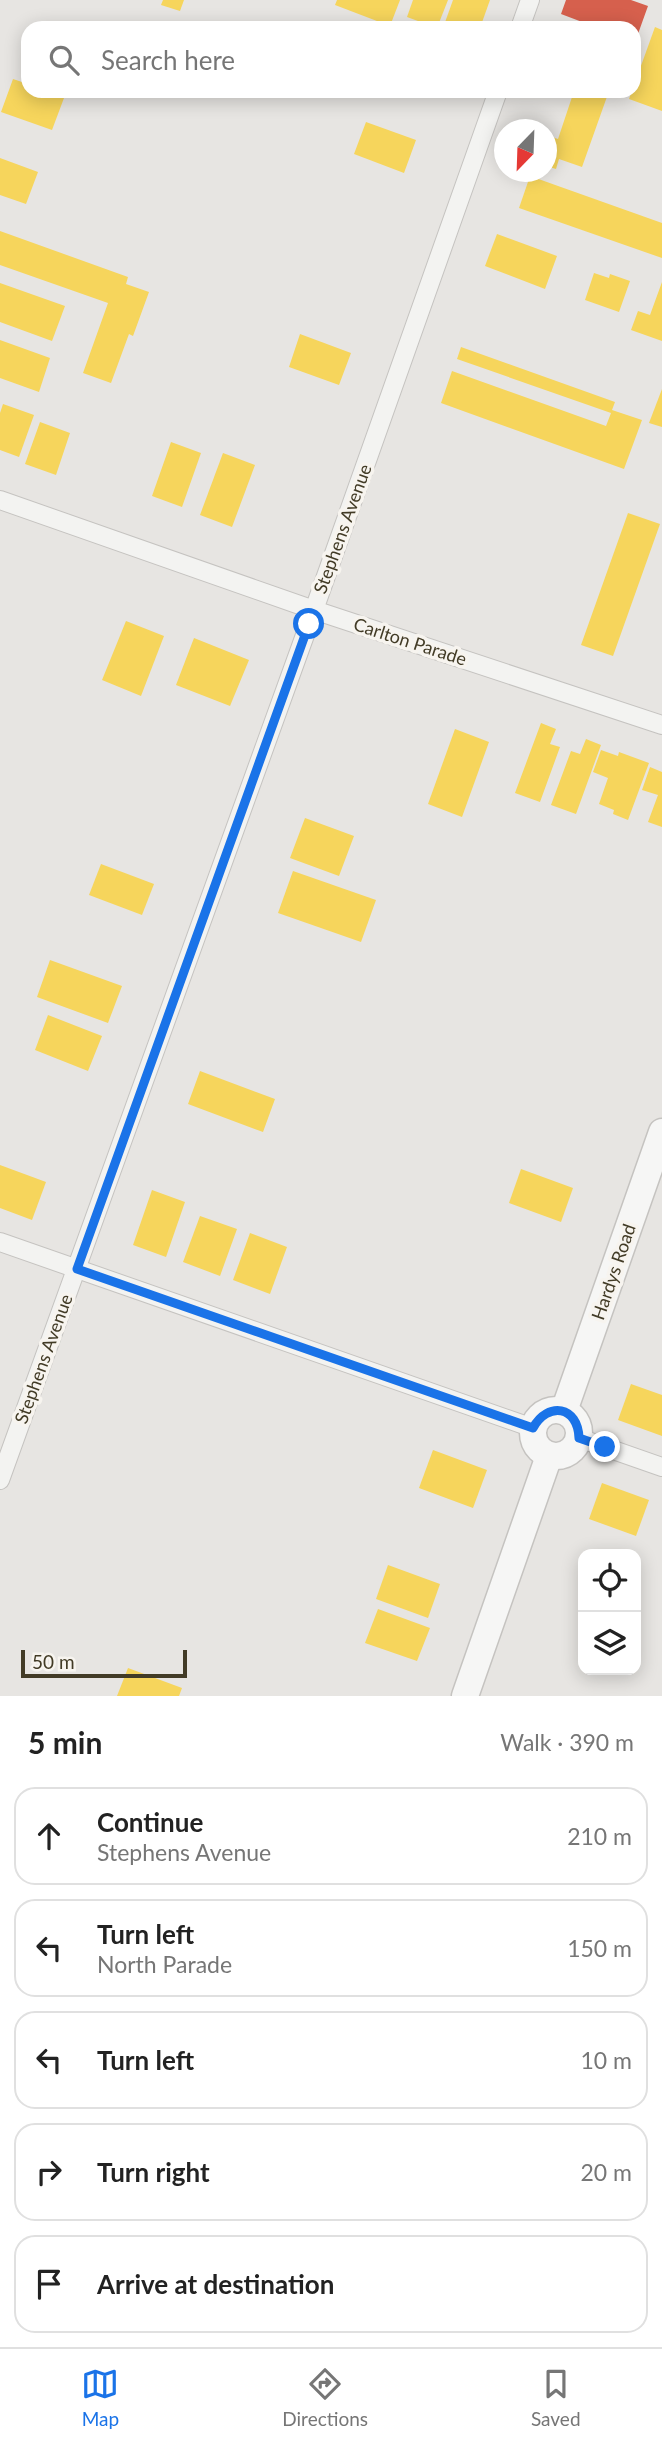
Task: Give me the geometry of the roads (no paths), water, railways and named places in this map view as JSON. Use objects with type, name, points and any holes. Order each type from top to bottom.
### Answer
[{"type":"street","points":[[522,21],[530,0]]},
{"type":"street","name":"Stephens Avenue","points":[[0,1480],[496,98]]},
{"type":"street","name":"Carlton Parade","points":[[0,500],[314,610],[662,725]]},
{"type":"street","name":"Hardys Road","points":[[564,1411],[662,1132]]},
{"type":"street","points":[[0,1242],[533,1428]]},
{"type":"street","points":[[551,1410],[564,1411],[579,1427],[579,1438],[573,1450],[562,1456],[549,1456],[539,1450],[533,1440],[533,1428],[540,1416],[551,1410]]},
{"type":"street","points":[[579,1438],[662,1467]]},
{"type":"street","points":[[465,1696],[549,1456]]}]
